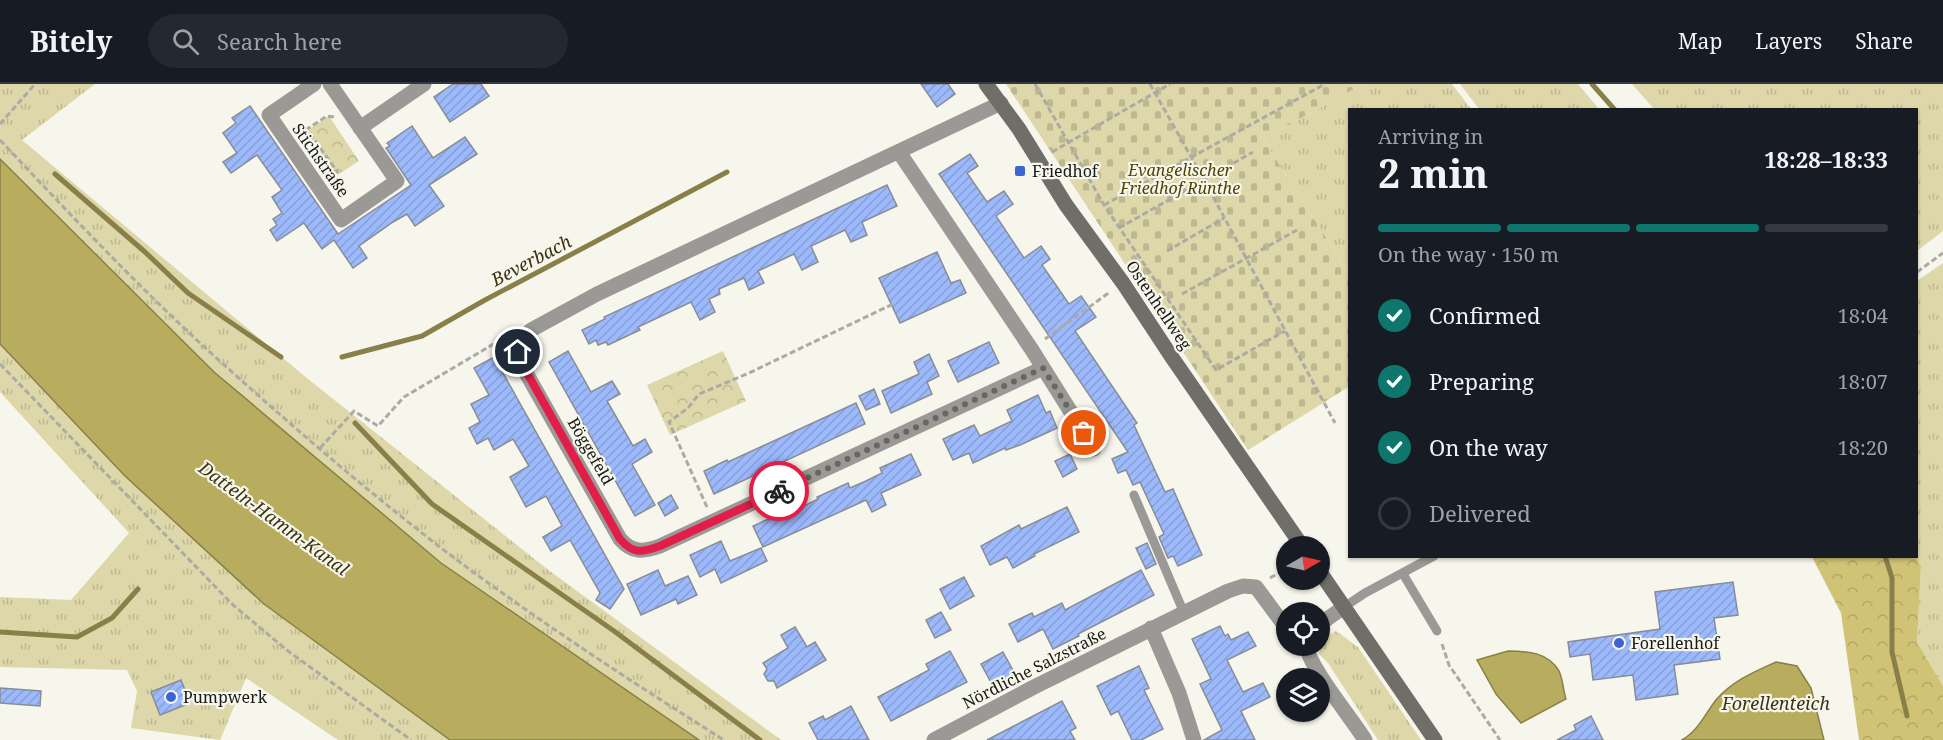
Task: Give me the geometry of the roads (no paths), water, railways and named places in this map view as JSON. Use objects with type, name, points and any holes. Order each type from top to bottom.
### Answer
[{"type":"main road","name":"Ostenhellweg","points":[[986,84],[1001,103],[1066,205],[1123,283],[1295,536]]},
{"type":"main road","points":[[1330,587],[1435,740]]},
{"type":"street","name":"Stichstraße","points":[[314,84],[268,115],[341,220],[397,181],[330,84]]},
{"type":"street","points":[[357,123],[424,84]]},
{"type":"street","points":[[1001,103],[899,152],[1032,350],[1094,449]]},
{"type":"street","name":"Böggefeld","points":[[899,152],[597,294],[531,330],[518,344],[522,364],[620,539],[627,547],[636,551],[646,551],[1043,368]]},
{"type":"street","name":"Nördliche Salzstraße","points":[[934,740],[1151,628],[1228,591],[1243,586],[1256,588],[1276,614]]},
{"type":"street","points":[[1330,617],[1344,607]]},
{"type":"street","points":[[1151,628],[1179,693],[1194,740]]},
{"type":"street","points":[[1308,656],[1365,740]]},
{"type":"lane","points":[[1134,495],[1184,612]]},
{"type":"lane","points":[[1344,607],[1365,593],[1431,558]]},
{"type":"lane","points":[[1403,574],[1437,631]]},
{"type":"water","name":"Datteln-Hamm-Kanal","points":[[0,159],[214,372],[441,563],[699,740],[450,740],[264,604],[125,476],[0,344]]},
{"type":"water","points":[[1508,651],[1530,652],[1549,660],[1559,671],[1566,699],[1521,723],[1496,694],[1477,660]]},
{"type":"water","name":"Forellenteich","points":[[1776,662],[1797,666],[1811,688],[1824,740],[1682,740],[1697,727],[1716,700],[1729,687]]},
{"type":"waterway","points":[[1592,84],[1613,108]]},
{"type":"waterway","name":"Beverbach","points":[[342,357],[422,336],[485,300],[727,172]]},
{"type":"waterway","points":[[55,174],[145,252],[188,293],[281,357]]},
{"type":"waterway","points":[[355,423],[432,504],[614,631],[760,740]]},
{"type":"waterway","points":[[1886,558],[1892,578],[1892,652],[1907,716]]},
{"type":"waterway","name":"Beverbach","points":[[0,632],[77,637],[112,618],[138,589]]},
{"type":"place","name":"Friedhof","points":[[1020,171]]},
{"type":"place","name":"Forellenhof","points":[[1619,643]]},
{"type":"place","name":"Pumpwerk","points":[[171,697]]},
{"type":"park label","name":"Evangelischer Friedhof Rünthe","points":[[1180,179]]}]
